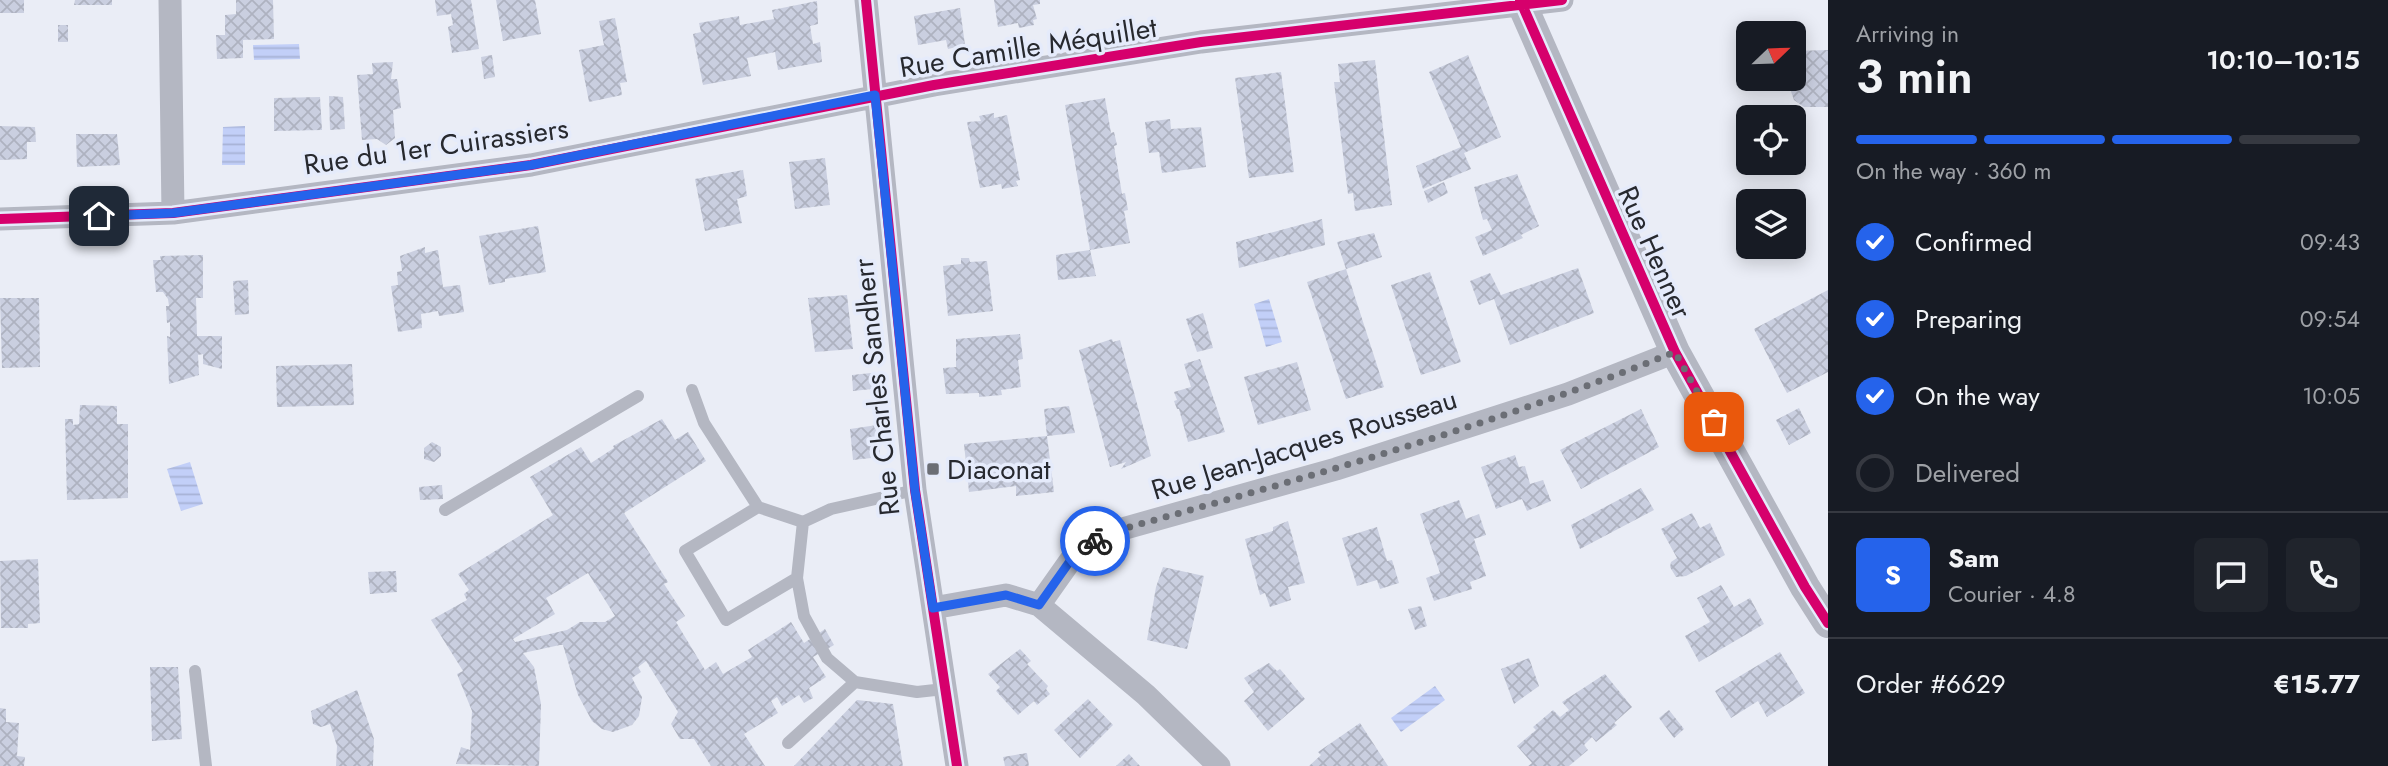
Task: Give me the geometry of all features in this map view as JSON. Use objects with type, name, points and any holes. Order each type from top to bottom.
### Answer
[{"type":"street","points":[[170,0],[173,213]]},
{"type":"street","name":"Rue Charles Sandherr","points":[[866,0],[915,491],[957,766]]},
{"type":"street","name":"Rue Camille Méquillet","points":[[875,95],[1201,42],[1521,2],[1562,0]]},
{"type":"street","name":"Rue Henner","points":[[1521,2],[1675,352],[1805,587],[1828,623]]},
{"type":"street","name":"Rue du 1er Cuirassiers","points":[[0,219],[173,213],[531,165],[875,95]]},
{"type":"street","name":"Rue Jean-Jacques Rousseau","points":[[1039,605],[1075,554],[1108,533],[1336,469],[1568,394],[1675,352]]},
{"type":"street","points":[[933,608],[1006,595],[1039,605],[1146,695],[1219,766]]},
{"type":"lane","points":[[692,390],[704,423],[758,507],[803,522],[831,509],[915,491]]},
{"type":"lane","points":[[445,510],[638,396]]},
{"type":"lane","points":[[758,507],[685,551],[726,620],[797,578]]},
{"type":"lane","points":[[803,522],[797,578],[804,616],[827,658],[855,682],[917,692],[944,689]]},
{"type":"lane","points":[[195,671],[206,766]]},
{"type":"lane","points":[[788,743],[855,682]]},
{"type":"water","points":[[299,44],[300,59],[254,60],[253,45]]},
{"type":"water","points":[[245,126],[245,165],[222,165],[223,127]]},
{"type":"water","points":[[1269,299],[1282,342],[1266,347],[1254,304]]},
{"type":"water","points":[[190,462],[203,504],[181,511],[167,469]]},
{"type":"water","points":[[1435,686],[1445,700],[1401,732],[1391,718]]},
{"type":"building","points":[[0,0],[24,0],[24,13],[0,13]]},
{"type":"building","points":[[75,0],[112,0],[112,5],[74,5]]},
{"type":"building","points":[[236,0],[273,0],[274,39],[243,40],[243,58],[217,59],[216,35],[225,35],[225,15],[236,14]]},
{"type":"building","points":[[435,0],[471,0],[479,49],[452,53],[448,27],[453,25],[451,14],[437,16]]},
{"type":"building","points":[[496,0],[535,0],[541,34],[503,41]]},
{"type":"building","points":[[994,0],[1040,0],[1040,4],[1033,5],[1037,19],[1033,20],[1034,25],[1019,28],[1018,23],[998,27]]},
{"type":"building","points":[[817,1],[818,24],[810,26],[813,44],[820,42],[822,62],[778,70],[775,52],[747,58],[751,76],[703,85],[693,34],[701,32],[699,23],[739,16],[740,25],[774,19],[772,10]]},
{"type":"building","points":[[960,8],[965,45],[948,49],[946,40],[918,45],[914,16]]},
{"type":"building","points":[[615,18],[627,82],[620,83],[622,95],[589,102],[579,50],[604,45],[599,21]]},
{"type":"building","points":[[58,25],[68,25],[68,42],[58,42]]},
{"type":"building","points":[[1828,50],[1828,107],[1806,107],[1794,100],[1791,91],[1806,91],[1806,51]]},
{"type":"building","points":[[492,55],[495,77],[484,79],[481,57]]},
{"type":"building","points":[[1468,55],[1501,137],[1464,153],[1471,169],[1423,189],[1416,166],[1461,147],[1429,72]]},
{"type":"building","points":[[1375,60],[1392,205],[1355,211],[1353,193],[1348,194],[1334,82],[1340,82],[1338,64]]},
{"type":"building","points":[[393,62],[391,79],[397,79],[401,108],[393,110],[395,138],[386,145],[377,139],[362,140],[357,75],[373,74],[372,63]]},
{"type":"building","points":[[1281,72],[1294,172],[1249,178],[1235,78]]},
{"type":"building","points":[[329,96],[343,97],[345,129],[330,130]]},
{"type":"building","points":[[320,97],[322,130],[274,131],[274,98]]},
{"type":"building","points":[[1105,98],[1111,133],[1114,132],[1117,145],[1114,146],[1122,194],[1125,193],[1128,210],[1124,211],[1130,243],[1090,250],[1065,105]]},
{"type":"building","points":[[994,113],[994,118],[1007,115],[1020,180],[1016,181],[1018,186],[1002,189],[1001,184],[980,188],[967,122],[981,121],[979,116]]},
{"type":"building","points":[[1170,119],[1171,129],[1201,127],[1206,167],[1162,173],[1159,152],[1149,153],[1145,122]]},
{"type":"building","points":[[0,126],[35,127],[36,142],[27,142],[27,159],[0,160]]},
{"type":"building","points":[[76,134],[117,134],[120,165],[77,167]]},
{"type":"building","points":[[825,158],[830,205],[795,209],[789,162]]},
{"type":"building","points":[[743,170],[747,196],[737,199],[742,223],[705,231],[695,179]]},
{"type":"building","points":[[1517,174],[1539,226],[1521,235],[1523,238],[1483,256],[1475,237],[1492,230],[1487,219],[1483,220],[1474,187]]},
{"type":"building","points":[[1444,182],[1448,193],[1428,203],[1424,191]]},
{"type":"building","points":[[1322,219],[1325,245],[1239,268],[1236,242]]},
{"type":"building","points":[[538,226],[546,272],[505,279],[505,282],[489,285],[479,236]]},
{"type":"building","points":[[1374,233],[1382,257],[1346,269],[1337,242]]},
{"type":"building","points":[[425,247],[425,253],[438,250],[443,287],[460,285],[464,312],[439,316],[438,311],[421,314],[422,328],[398,332],[391,286],[398,285],[397,272],[402,271],[400,256]]},
{"type":"building","points":[[1090,250],[1096,276],[1058,280],[1056,255]]},
{"type":"building","points":[[203,255],[203,298],[196,298],[197,336],[222,336],[222,369],[203,364],[203,354],[198,355],[199,375],[169,384],[167,336],[170,337],[170,322],[167,323],[166,306],[169,306],[163,292],[156,292],[153,260],[161,260],[160,256]]},
{"type":"building","points":[[961,258],[969,258],[970,262],[987,261],[993,311],[948,316],[943,266],[961,264]]},
{"type":"building","points":[[1578,268],[1594,313],[1510,345],[1494,299],[1479,305],[1470,281],[1490,273],[1501,295]]},
{"type":"building","points":[[1346,269],[1384,387],[1346,399],[1307,282]]},
{"type":"building","points":[[1430,272],[1461,362],[1421,375],[1391,285]]},
{"type":"building","points":[[248,280],[249,314],[235,315],[233,281]]},
{"type":"building","points":[[1828,290],[1828,372],[1787,393],[1754,329]]},
{"type":"building","points":[[847,295],[853,349],[815,352],[808,298]]},
{"type":"building","points":[[0,298],[39,298],[40,367],[2,368]]},
{"type":"building","points":[[1203,313],[1213,348],[1197,352],[1186,319]]},
{"type":"building","points":[[1020,334],[1023,359],[1018,360],[1021,387],[1001,390],[1002,395],[979,397],[979,393],[946,394],[943,368],[956,367],[956,339]]},
{"type":"building","points":[[1112,339],[1113,342],[1120,340],[1151,456],[1121,469],[1126,462],[1110,467],[1079,350]]},
{"type":"building","points":[[1200,359],[1225,432],[1188,442],[1179,409],[1174,401],[1177,400],[1174,392],[1191,387],[1184,364]]},
{"type":"building","points":[[1297,362],[1311,410],[1258,425],[1244,377]]},
{"type":"building","points":[[352,364],[354,405],[277,407],[276,366]]},
{"type":"building","points":[[871,373],[872,389],[853,391],[852,375]]},
{"type":"building","points":[[80,405],[117,406],[117,424],[128,424],[128,498],[67,500],[65,419],[73,419],[73,425],[79,424]]},
{"type":"building","points":[[1069,406],[1075,433],[1047,436],[1044,409]]},
{"type":"building","points":[[1799,408],[1811,433],[1789,445],[1776,420]]},
{"type":"building","points":[[1641,409],[1659,447],[1581,489],[1560,450]]},
{"type":"building","points":[[662,419],[675,440],[688,432],[706,461],[624,513],[668,582],[664,584],[685,616],[676,622],[705,670],[716,662],[723,674],[752,657],[748,650],[791,622],[804,643],[825,629],[834,645],[813,657],[826,677],[809,688],[813,698],[804,703],[799,695],[782,706],[777,697],[771,701],[778,713],[744,734],[765,766],[711,766],[694,739],[680,739],[671,724],[678,712],[646,661],[638,667],[641,672],[632,678],[642,697],[639,716],[632,725],[613,732],[602,729],[592,721],[578,695],[563,645],[523,653],[534,667],[541,704],[539,766],[456,764],[461,747],[470,750],[472,711],[457,674],[463,671],[431,620],[467,600],[464,594],[469,590],[458,574],[553,515],[530,477],[581,447],[591,463],[614,448],[613,446]],"holes":[[[588,573],[615,616],[605,622],[580,622],[567,630],[515,642],[513,639],[555,614],[546,598]]]},
{"type":"building","points":[[877,425],[880,457],[853,460],[850,429]]},
{"type":"building","points":[[1047,436],[1054,492],[1016,496],[1016,486],[969,492],[964,444]]},
{"type":"building","points":[[432,442],[441,447],[441,456],[434,462],[424,459],[424,448]]},
{"type":"building","points":[[1515,455],[1519,467],[1525,466],[1530,484],[1543,480],[1551,501],[1527,511],[1522,499],[1496,509],[1481,467]]},
{"type":"building","points":[[442,485],[443,499],[420,500],[419,487]]},
{"type":"building","points":[[1641,488],[1654,510],[1580,549],[1571,525]]},
{"type":"building","points":[[1459,500],[1466,519],[1479,514],[1486,535],[1474,539],[1486,576],[1470,582],[1472,589],[1434,601],[1426,578],[1440,573],[1420,514]]},
{"type":"building","points":[[1692,513],[1700,528],[1710,523],[1725,555],[1686,576],[1676,577],[1670,567],[1671,562],[1677,558],[1661,529]]},
{"type":"building","points":[[1288,521],[1305,583],[1288,587],[1291,600],[1270,607],[1265,593],[1260,595],[1245,539],[1273,531],[1273,527]]},
{"type":"building","points":[[1377,527],[1387,561],[1392,560],[1399,583],[1380,589],[1377,580],[1357,586],[1342,538]]},
{"type":"building","points":[[38,559],[40,623],[28,624],[28,628],[1,628],[0,561]]},
{"type":"building","points":[[1163,567],[1204,576],[1187,649],[1147,640],[1156,587]]},
{"type":"building","points":[[396,571],[397,592],[370,594],[368,572]]},
{"type":"building","points":[[1721,585],[1734,607],[1750,598],[1764,624],[1699,662],[1685,636],[1710,622],[1697,598]]},
{"type":"building","points":[[1421,606],[1427,626],[1415,630],[1408,609]]},
{"type":"building","points":[[1020,649],[1031,661],[1027,664],[1048,686],[1046,689],[1050,694],[1037,705],[1034,701],[1018,715],[996,691],[1000,687],[988,674]]},
{"type":"building","points":[[1780,652],[1805,693],[1767,717],[1758,701],[1731,718],[1715,691]]},
{"type":"building","points":[[1529,658],[1539,686],[1514,704],[1501,669]]},
{"type":"building","points":[[1269,663],[1277,671],[1280,669],[1305,699],[1268,731],[1244,701],[1254,692],[1244,678]]},
{"type":"building","points":[[150,667],[178,667],[182,739],[152,741]]},
{"type":"building","points":[[1605,674],[1632,707],[1614,723],[1617,725],[1596,742],[1592,737],[1584,745],[1588,750],[1569,766],[1528,766],[1532,763],[1517,746],[1536,730],[1533,727],[1553,710],[1560,717],[1569,710],[1562,702]]},
{"type":"building","points":[[357,690],[374,739],[373,766],[336,766],[337,746],[330,724],[321,727],[313,724],[311,711]]},
{"type":"building","points":[[1088,699],[1113,725],[1080,758],[1054,730]]},
{"type":"building","points":[[857,700],[893,704],[903,766],[794,766]]},
{"type":"building","points":[[0,708],[6,709],[6,722],[19,723],[17,756],[25,757],[24,766],[0,766]]},
{"type":"building","points":[[1669,710],[1684,729],[1674,738],[1659,718]]},
{"type":"building","points":[[1360,723],[1388,766],[1309,766],[1321,755],[1318,752]]},
{"type":"building","points":[[1027,753],[1029,766],[1005,766],[1003,757]]},
{"type":"building","points":[[1129,754],[1140,766],[1116,766]]},
{"type":"cycle path","points":[[866,0],[915,490],[957,766]]},
{"type":"cycle path","points":[[1520,0],[1675,352],[1805,587],[1828,623]]},
{"type":"cycle path","points":[[0,219],[173,213],[531,165],[934,85],[1201,42],[1562,0]]},
{"type":"way so far","points":[[1095,541],[1108,533],[1336,469],[1568,394],[1675,352],[1714,422]]},
{"type":"place","name":"Diaconat","points":[[933,469]]},
{"type":"route","points":[[99,216],[173,213],[531,165],[875,95],[915,491],[933,608],[1006,595],[1039,605],[1075,554],[1095,541]]}]
